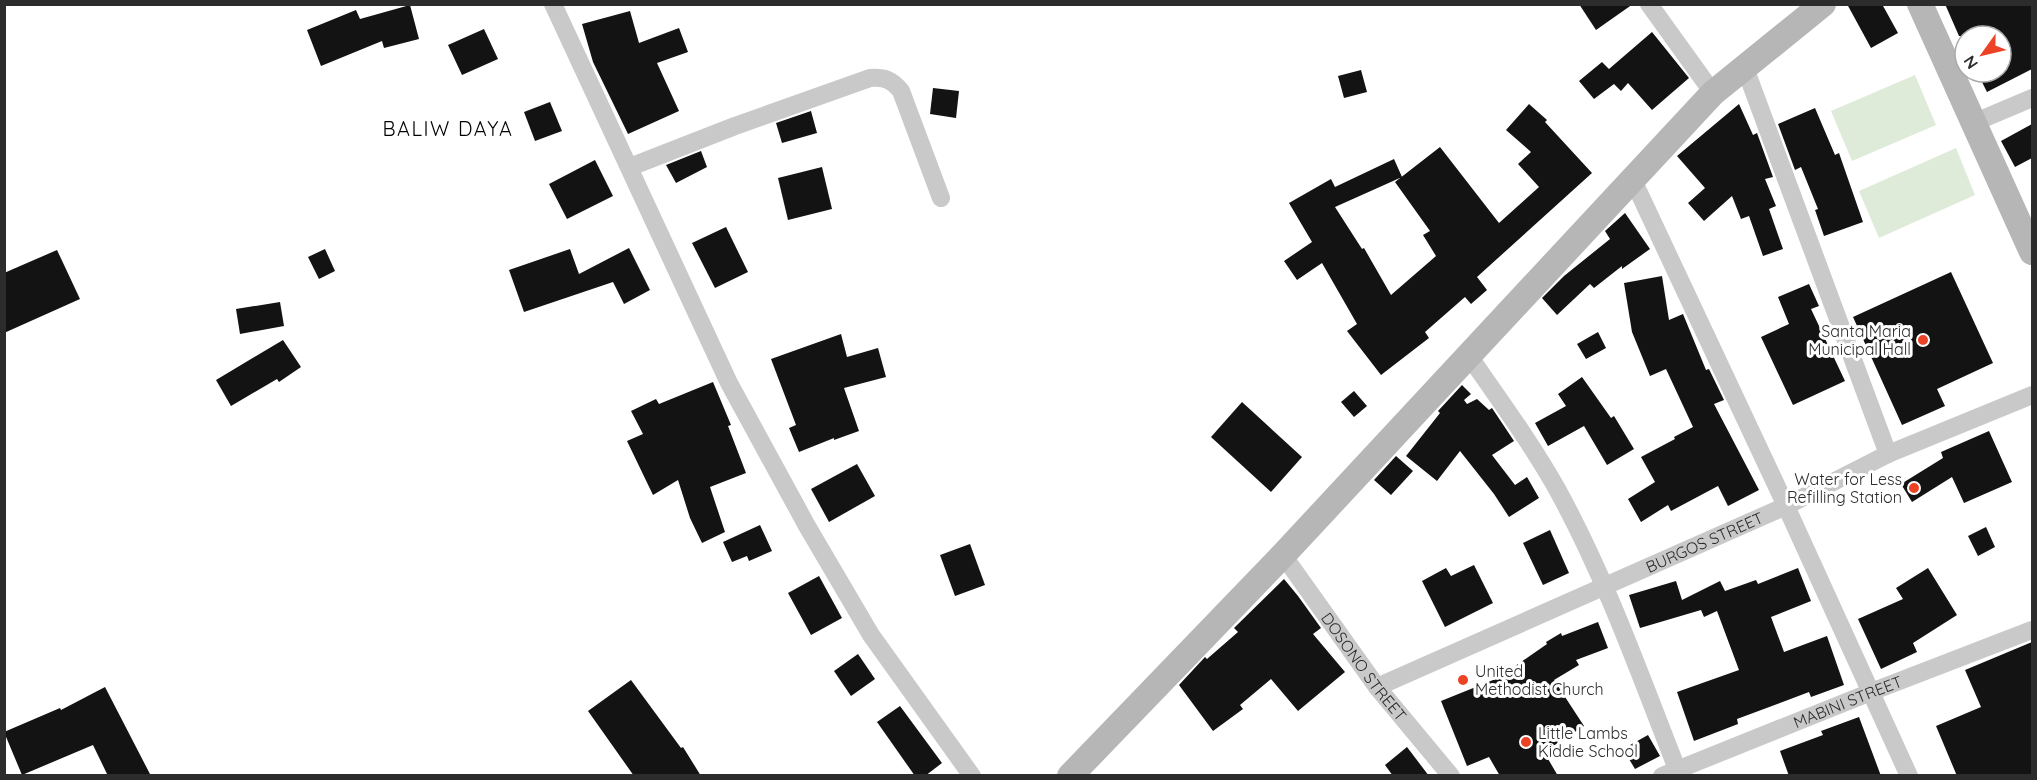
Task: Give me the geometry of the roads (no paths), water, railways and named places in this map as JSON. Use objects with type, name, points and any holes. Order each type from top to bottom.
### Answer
[{"type":"main road","points":[[1070,776],[1283,555],[1713,93],[1823,4]]},
{"type":"main road","points":[[1920,4],[2032,252]]},
{"type":"street","points":[[553,4],[729,383],[807,526],[872,635],[972,776]]},
{"type":"street","points":[[1649,4],[1713,93]]},
{"type":"street","points":[[1745,68],[1888,454]]},
{"type":"street","points":[[630,168],[746,122],[870,78],[881,77],[890,80],[901,91],[941,198]]},
{"type":"street","points":[[1973,123],[2032,98]]},
{"type":"street","points":[[1633,180],[1786,506],[1909,776]]},
{"type":"street","points":[[1469,356],[1557,489],[1605,587],[1669,772]]},
{"type":"street","name":"BURGOS STREET","points":[[1377,687],[1786,506],[1888,454],[2032,396]]},
{"type":"street","name":"DOSONO STREET","points":[[1283,555],[1377,687],[1451,776]]},
{"type":"street","name":"MABINI STREET","points":[[1669,772],[2032,630]]},
{"type":"place","name":"Santa Maria Municipal Hall","points":[[1923,340]]},
{"type":"place","name":"Water for Less Refilling Station","points":[[1914,488]]},
{"type":"place","name":"United Methodist Church","points":[[1463,680]]},
{"type":"place","name":"Little Lambs Kiddie School","points":[[1526,742]]},
{"type":"district","name":"BALIW DAYA","points":[[448,128]]}]
